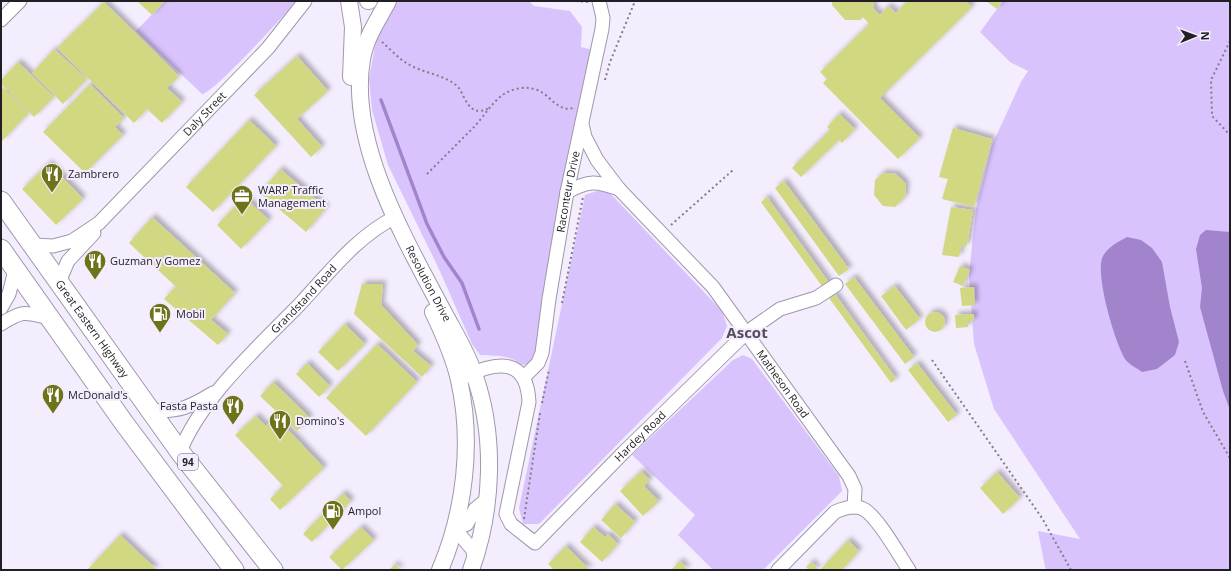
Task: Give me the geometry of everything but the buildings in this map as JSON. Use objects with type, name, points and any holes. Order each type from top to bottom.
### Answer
[{"type":"highway","name":"Great Eastern Highway","points":[[1,201],[34,245],[180,452],[273,570]]},
{"type":"highway","name":"94","points":[[1,249],[124,422],[234,570]]},
{"type":"main road","name":"Resolution Drive","points":[[350,1],[353,27],[351,82],[354,120],[369,178],[474,372],[482,402],[488,442],[489,474],[486,500],[473,564]]},
{"type":"main road","name":"Resolution Drive","points":[[388,1],[371,29],[362,58],[361,95],[363,114],[373,162],[391,219],[437,320],[459,380],[463,405],[465,463],[463,486],[455,528],[440,570]]},
{"type":"street","points":[[1,20],[20,1]]},
{"type":"street","name":"Daly Street","points":[[34,245],[53,246],[72,242],[99,222],[268,48],[305,1]]},
{"type":"street","name":"Raconteur Drive","points":[[524,377],[538,363],[542,354],[549,299],[567,192],[602,29],[603,18],[599,1]]},
{"type":"street","name":"Matheson Road","points":[[582,124],[584,137],[590,149],[619,189],[713,287],[747,332],[849,476],[855,490],[854,507]]},
{"type":"street","points":[[567,192],[580,185],[592,182],[619,189]]},
{"type":"street","name":"Grandstand Road","points":[[180,452],[186,436],[194,422],[220,389],[355,245],[391,219]]},
{"type":"street","name":"Daly Street","points":[[59,282],[68,261],[95,233],[99,222]]},
{"type":"street","points":[[1,308],[9,294],[16,270]]},
{"type":"street","name":"Hardey Road","points":[[524,377],[529,389],[529,402],[506,514],[512,524],[535,542],[624,452],[747,332],[780,309],[816,298],[836,285]]},
{"type":"street","points":[[1,324],[23,312],[49,318]]},
{"type":"street","points":[[459,380],[474,372],[491,366],[500,365],[510,366],[524,377]]},
{"type":"street","name":"Grandstand Road","points":[[150,410],[171,412],[184,409],[220,389]]},
{"type":"street","points":[[473,564],[472,549],[455,528],[467,524],[475,509],[486,500]]},
{"type":"street","points":[[778,570],[835,512],[844,508],[854,507],[864,509],[872,516],[909,570]]},
{"type":"path","points":[[604,83],[610,62],[635,1]]},
{"type":"path","points":[[377,39],[408,64],[450,81],[458,87],[465,102],[473,109],[481,111],[487,110],[493,106]]},
{"type":"path","points":[[1230,41],[1211,80],[1212,116],[1230,135]]},
{"type":"path","points":[[427,174],[502,95],[524,88],[535,89],[542,92],[562,108],[567,110],[581,103],[586,104]]},
{"type":"path","points":[[666,220],[671,225],[733,170]]},
{"type":"path","points":[[932,360],[1042,518],[1071,570]]},
{"type":"path","points":[[1185,361],[1203,412],[1230,458]]},
{"type":"shaded area","points":[[165,1],[297,1],[234,68],[209,90],[202,94],[136,31]]},
{"type":"shaded area","points":[[399,1],[529,1],[534,6],[570,11],[582,27],[581,47],[598,51],[534,358],[531,364],[521,365],[517,361],[507,357],[480,355],[472,344],[438,267],[388,165],[372,110],[369,78],[377,36],[395,4]]},
{"type":"shaded area","points":[[1003,1],[1230,1],[1230,570],[1047,570],[1045,567],[1038,531],[1080,539],[994,409],[974,344],[969,274],[976,209],[992,145],[1021,82],[1028,71],[1010,62],[980,32]]},
{"type":"shaded area","points":[[597,191],[608,191],[722,311],[727,326],[722,338],[539,524],[523,524],[519,508],[585,195]]},
{"type":"shaded area","points":[[1206,230],[1230,232],[1230,410],[1223,391],[1200,307],[1202,288],[1196,249],[1200,235]]},
{"type":"shaded area","points":[[1127,237],[1141,240],[1152,248],[1162,262],[1170,307],[1179,342],[1175,355],[1157,369],[1142,372],[1126,361],[1121,351],[1111,324],[1101,277],[1101,264],[1103,256],[1110,247]]},
{"type":"shaded area","points":[[743,355],[752,359],[839,476],[842,491],[763,570],[713,570],[678,535],[695,515],[632,455],[733,360]]},
{"type":"waterway","points":[[381,100],[427,224],[444,257],[462,283],[479,329]]},
{"type":"place","name":"Zambrero","points":[[52,194]]},
{"type":"place","name":"WARP Traffic Management","points":[[242,216]]},
{"type":"place","name":"Guzman y Gomez","points":[[95,280]]},
{"type":"place","name":"Mobil","points":[[160,334]]},
{"type":"place","name":"McDonald's","points":[[53,414]]},
{"type":"place","name":"Fasta Pasta","points":[[233,426]]},
{"type":"place","name":"Domino's","points":[[280,440]]},
{"type":"place","name":"Ampol","points":[[333,530]]},
{"type":"district","name":"Ascot","points":[[747,333]]}]
